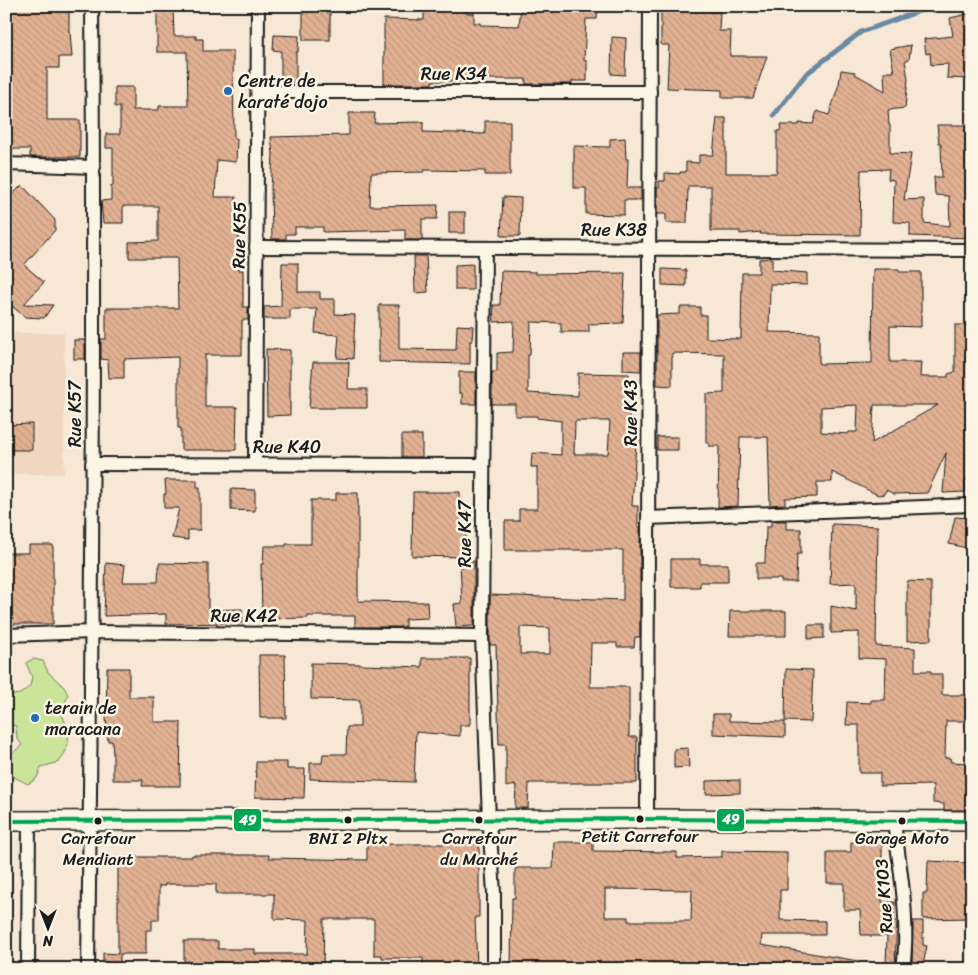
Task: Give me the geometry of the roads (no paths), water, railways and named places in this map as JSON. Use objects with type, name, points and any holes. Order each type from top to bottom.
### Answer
[{"type":"street","name":"Rue K57","points":[[88,969],[93,632],[94,166],[92,6]]},
{"type":"street","name":"Rue K55","points":[[255,464],[258,6]]},
{"type":"street","name":"Rue K43","points":[[647,819],[650,6]]},
{"type":"street","name":"Rue K34","points":[[258,92],[650,92]]},
{"type":"street","points":[[6,164],[94,166]]},
{"type":"street","name":"Rue K38","points":[[256,247],[649,247],[972,250]]},
{"type":"street","name":"Rue K47","points":[[485,248],[482,636],[489,820],[494,892],[494,969]]},
{"type":"street","name":"Rue K40","points":[[92,464],[482,465]]},
{"type":"street","points":[[648,518],[972,505]]},
{"type":"street","name":"Rue K42","points":[[6,635],[93,632],[482,636]]},
{"type":"street","points":[[6,821],[647,819],[972,821]]},
{"type":"street","points":[[28,969],[29,821]]},
{"type":"street","name":"Rue K103","points":[[894,822],[904,901],[905,955],[903,969]]},
{"type":"waterway","points":[[774,115],[806,74],[861,32],[934,6]]},
{"type":"place","name":"Centre de karaté dojo","points":[[228,91]]},
{"type":"place","name":"terain de maracana","points":[[35,718]]},
{"type":"place","name":"Petit Carrefour","points":[[640,819]]},
{"type":"place","name":"BNI 2 Pltx","points":[[348,820]]},
{"type":"place","name":"Carrefour du Marché","points":[[479,820]]},
{"type":"place","name":"Carrefour Mendiant","points":[[98,821]]},
{"type":"place","name":"Garage Moto","points":[[902,821]]}]
